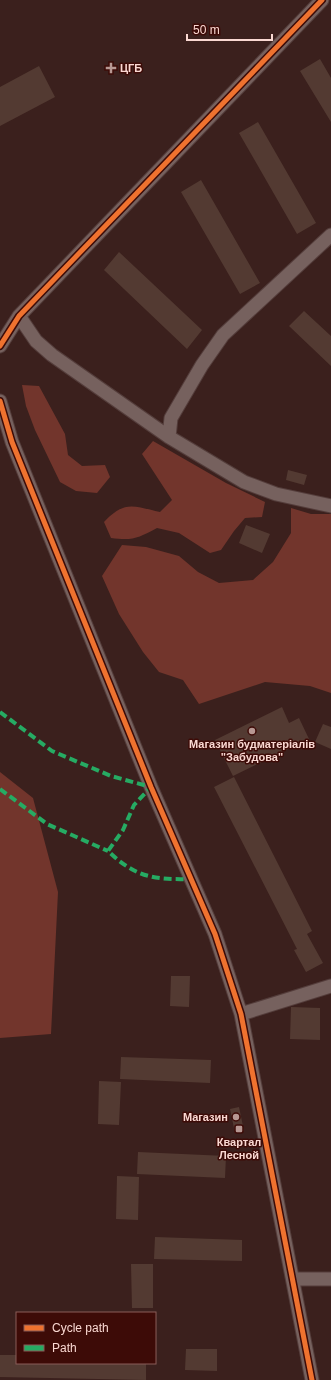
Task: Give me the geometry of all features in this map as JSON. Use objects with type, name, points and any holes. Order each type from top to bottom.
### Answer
[{"type":"street","points":[[0,346],[19,316],[322,0]]},
{"type":"street","points":[[169,437],[172,418],[202,365],[223,335],[331,235]]},
{"type":"street","points":[[19,316],[36,341],[52,355],[169,437],[244,482],[276,494],[331,506]]},
{"type":"street","points":[[0,401],[12,442],[148,779],[215,934],[241,1014],[294,1279],[312,1380]]},
{"type":"street","points":[[241,1014],[331,986]]},
{"type":"street","points":[[294,1279],[331,1279]]},
{"type":"shaded area","points":[[22,385],[39,386],[65,434],[68,455],[82,466],[105,465],[110,477],[97,493],[76,491],[60,482],[35,430],[26,406]]},
{"type":"shaded area","points":[[153,441],[226,483],[265,502],[262,517],[245,518],[221,550],[210,553],[179,533],[157,528],[135,538],[111,538],[104,522],[118,510],[130,506],[160,512],[172,500],[142,454]]},
{"type":"shaded area","points":[[291,508],[311,514],[331,514],[331,693],[310,686],[265,682],[199,704],[183,680],[159,672],[143,652],[119,614],[102,576],[122,545],[146,547],[179,556],[198,572],[219,583],[253,580],[273,562],[291,533]]},
{"type":"shaded area","points":[[0,772],[33,798],[58,892],[51,1034],[0,1038]]},
{"type":"building","points":[[320,59],[331,78],[331,122],[300,71]]},
{"type":"building","points":[[39,66],[55,97],[0,126],[0,87]]},
{"type":"building","points":[[258,122],[316,223],[297,234],[239,133]]},
{"type":"building","points":[[201,180],[260,283],[240,294],[181,192]]},
{"type":"building","points":[[119,252],[202,330],[187,349],[104,270]]},
{"type":"building","points":[[304,311],[331,336],[331,366],[289,326]]},
{"type":"building","points":[[288,470],[307,475],[304,485],[286,480]]},
{"type":"building","points":[[246,525],[270,534],[262,553],[239,543]]},
{"type":"building","points":[[282,707],[289,723],[299,718],[309,739],[233,776],[215,740]]},
{"type":"building","points":[[323,724],[331,727],[331,749],[315,742]]},
{"type":"building","points":[[234,777],[312,931],[307,934],[323,963],[306,972],[294,950],[297,949],[214,787]]},
{"type":"building","points":[[171,976],[190,976],[189,1007],[170,1006]]},
{"type":"building","points":[[291,1007],[320,1008],[320,1040],[290,1039]]},
{"type":"building","points":[[121,1057],[211,1060],[210,1083],[120,1079]]},
{"type":"building","points":[[99,1081],[121,1082],[119,1125],[98,1124]]},
{"type":"building","name":"Магазин","points":[[239,1107],[244,1131],[235,1133],[230,1109]]},
{"type":"building","points":[[138,1152],[226,1156],[225,1178],[137,1174]]},
{"type":"building","points":[[117,1176],[139,1177],[138,1220],[116,1219]]},
{"type":"building","points":[[155,1237],[242,1240],[242,1261],[154,1259]]},
{"type":"building","points":[[131,1264],[153,1264],[153,1308],[132,1308]]},
{"type":"building","points":[[186,1349],[217,1349],[217,1371],[185,1370]]},
{"type":"building","points":[[0,1355],[16,1355],[16,1364],[146,1364],[146,1380],[0,1377]]},
{"type":"marked path","points":[[0,712],[52,751],[111,776],[151,787],[134,805],[123,830],[108,851],[136,872],[166,879],[191,879]]},
{"type":"marked path","points":[[0,789],[47,824],[108,851]]},
{"type":"cycle path","points":[[0,346],[19,316],[322,0]]},
{"type":"cycle path","points":[[0,401],[12,442],[151,787],[215,934],[241,1014],[312,1380]]},
{"type":"place","name":"ЦГБ","points":[[111,68]]},
{"type":"place","name":"Магазин будматеріалів \"Забудова\"","points":[[252,731]]},
{"type":"place","name":"Магазин","points":[[236,1117]]},
{"type":"place","name":"Квартал Лесной","points":[[239,1129]]}]
